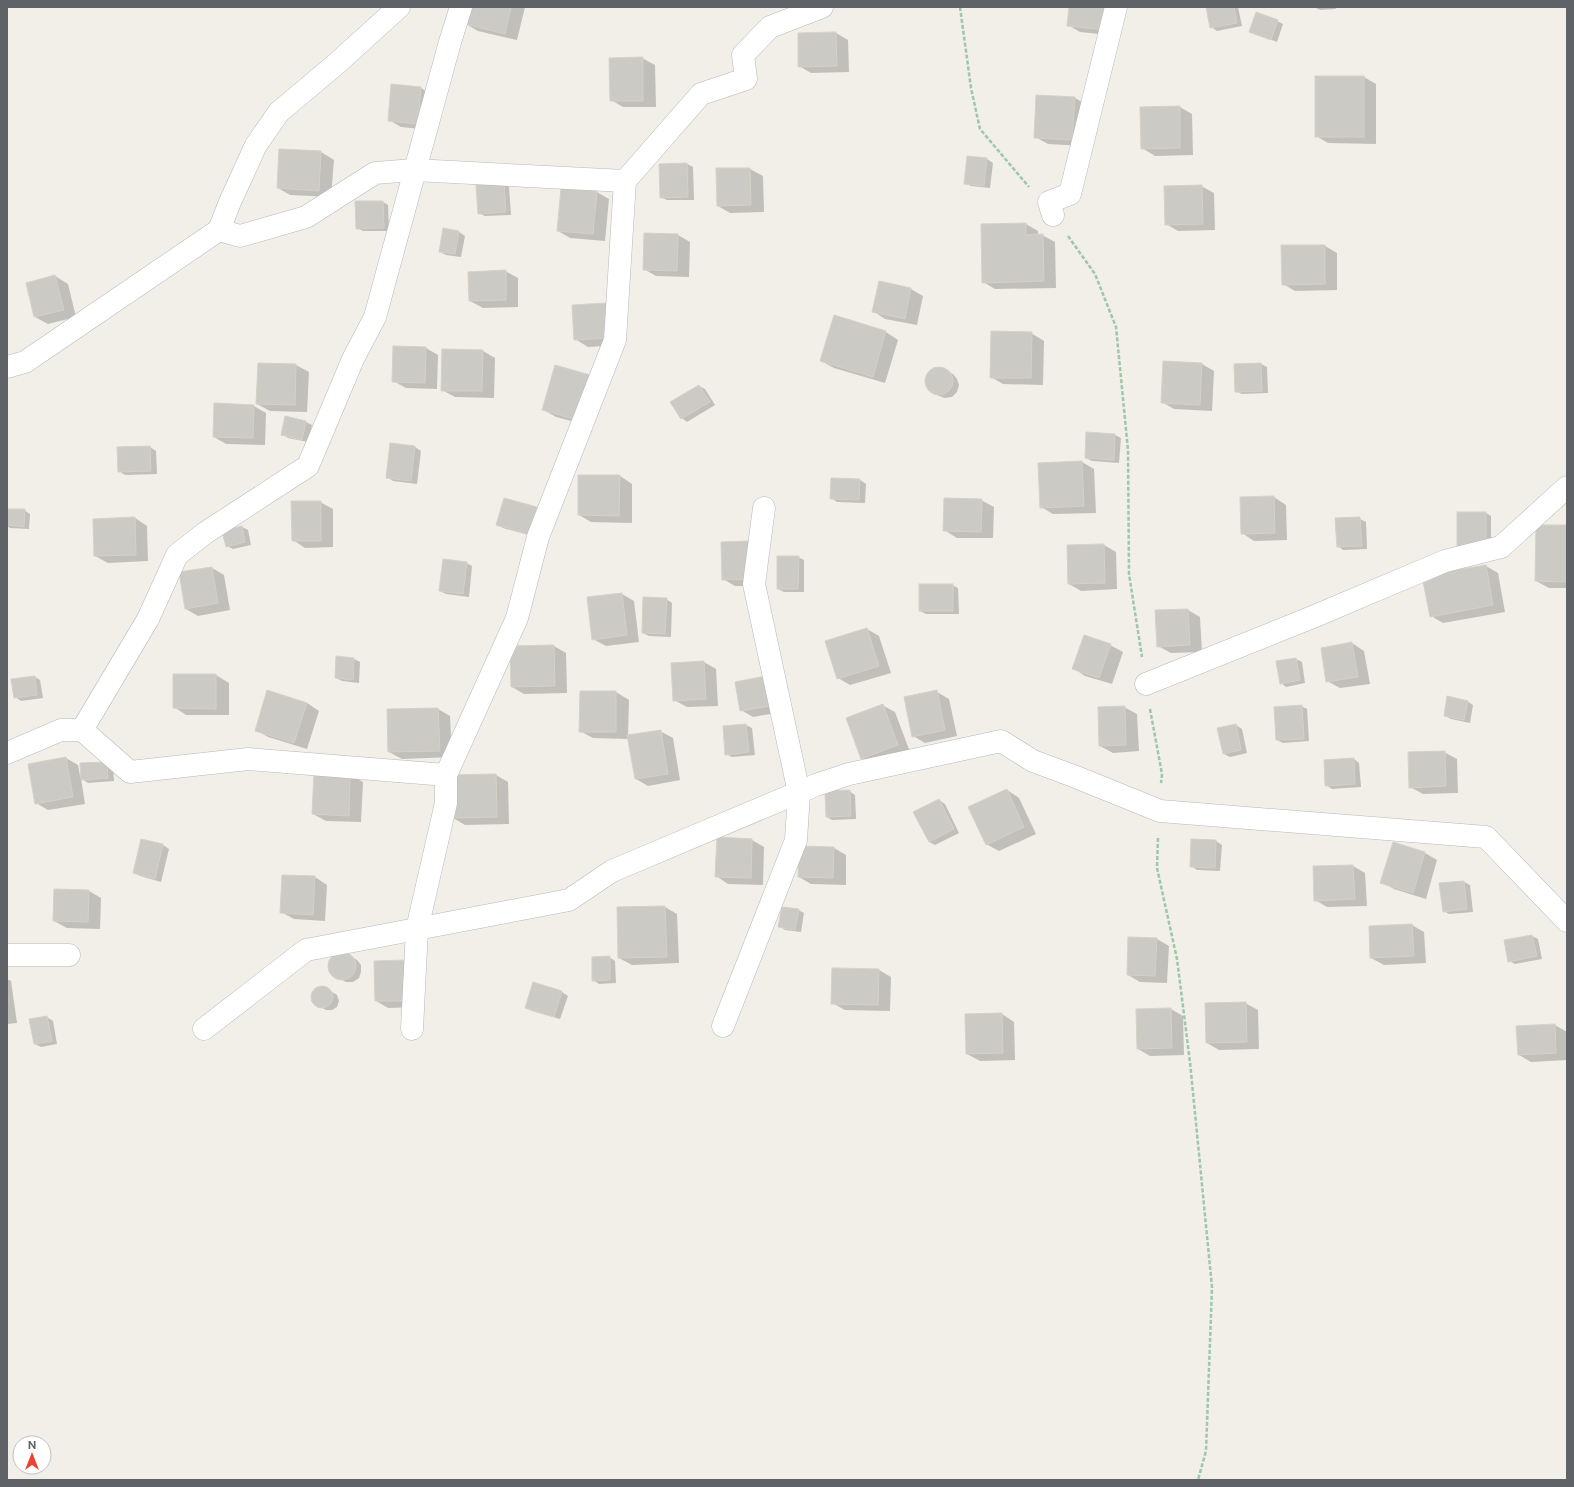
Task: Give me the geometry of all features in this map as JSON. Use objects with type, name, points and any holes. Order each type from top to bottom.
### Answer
[{"type":"street","points":[[7,367],[24,362],[219,230],[230,202],[256,146],[279,112],[335,65],[399,7]]},
{"type":"street","points":[[82,730],[148,619],[177,555],[205,532],[308,466],[353,358],[374,317],[414,170],[461,7]]},
{"type":"street","points":[[412,1029],[417,929],[446,803],[446,775],[517,618],[538,536],[614,340],[625,181],[701,94],[746,79],[743,55],[770,27],[822,7]]},
{"type":"street","points":[[1053,215],[1049,202],[1070,194],[1116,7]]},
{"type":"street","points":[[219,230],[240,236],[306,217],[374,173],[414,170],[625,181]]},
{"type":"street","points":[[1146,684],[1316,616],[1445,561],[1501,547],[1567,486]]},
{"type":"street","points":[[722,1026],[796,840],[799,793],[754,584],[764,508]]},
{"type":"street","points":[[7,753],[61,730],[82,730],[130,772],[248,759],[446,775]]},
{"type":"street","points":[[204,1029],[306,950],[569,900],[612,872],[816,785],[849,774],[1001,741],[1033,761],[1160,811],[1486,837],[1567,921]]},
{"type":"street","points":[[7,955],[69,955]]},
{"type":"path","points":[[960,7],[971,88],[980,129],[1053,215],[1095,274],[1116,328],[1128,450],[1129,574],[1162,774],[1157,868],[1178,967],[1190,1062],[1212,1287],[1206,1451],[1198,1480]]},
{"type":"building","points":[[469,7],[511,7],[505,34],[465,24]]},
{"type":"building","points":[[1069,7],[1108,7],[1105,30],[1067,26]]},
{"type":"building","points":[[1206,7],[1234,7],[1237,23],[1210,28]]},
{"type":"building","points":[[1256,12],[1278,20],[1271,40],[1249,32]]},
{"type":"building","points":[[836,32],[837,66],[798,67],[798,33]]},
{"type":"building","points":[[643,57],[643,101],[610,101],[609,58]]},
{"type":"building","points":[[1315,76],[1364,76],[1364,137],[1315,137]]},
{"type":"building","points":[[391,84],[421,87],[418,124],[388,121]]},
{"type":"building","points":[[1036,95],[1075,97],[1072,140],[1034,138]]},
{"type":"building","points":[[1180,106],[1180,148],[1141,149],[1140,107]]},
{"type":"building","points":[[279,149],[321,151],[319,191],[277,188]]},
{"type":"building","points":[[967,156],[987,158],[984,186],[964,184]]},
{"type":"building","points":[[687,163],[688,197],[660,198],[659,164]]},
{"type":"building","points":[[716,168],[750,168],[751,205],[717,206]]},
{"type":"building","points":[[504,183],[506,212],[478,214],[476,185]]},
{"type":"building","points":[[1202,185],[1203,224],[1165,225],[1164,186]]},
{"type":"building","points":[[561,188],[597,191],[593,234],[557,231]]},
{"type":"building","points":[[355,201],[383,201],[384,228],[356,229]]},
{"type":"building","points":[[1026,223],[1026,235],[1043,234],[1044,281],[982,283],[981,224]]},
{"type":"building","points":[[443,228],[459,231],[455,254],[439,252]]},
{"type":"building","points":[[644,233],[678,234],[677,271],[643,270]]},
{"type":"building","points":[[1281,245],[1325,245],[1325,284],[1282,285]]},
{"type":"building","points":[[506,270],[506,300],[469,301],[468,272]]},
{"type":"building","points":[[55,275],[64,310],[34,317],[26,283]]},
{"type":"building","points":[[879,281],[911,288],[905,319],[872,312]]},
{"type":"building","points":[[607,303],[609,338],[574,340],[572,305]]},
{"type":"building","points":[[834,315],[886,331],[873,377],[820,361]]},
{"type":"building","points":[[991,331],[1032,332],[1031,378],[990,378]]},
{"type":"building","points":[[393,346],[426,347],[425,383],[392,382]]},
{"type":"building","points":[[442,349],[483,350],[482,391],[441,391]]},
{"type":"building","points":[[1163,361],[1202,363],[1200,405],[1161,403]]},
{"type":"building","points":[[258,363],[296,364],[295,405],[256,404]]},
{"type":"building","points":[[1261,363],[1262,391],[1235,392],[1234,364]]},
{"type":"building","points":[[555,365],[590,375],[577,420],[542,410]]},
{"type":"building","points":[[939,367],[949,371],[953,381],[949,391],[939,395],[929,391],[925,381],[929,371]]},
{"type":"building","points":[[699,385],[710,402],[681,419],[670,402]]},
{"type":"building","points":[[214,403],[254,405],[253,438],[213,437]]},
{"type":"building","points":[[285,416],[306,421],[302,440],[281,435]]},
{"type":"building","points":[[1086,432],[1115,434],[1114,460],[1085,458]]},
{"type":"building","points":[[390,443],[415,446],[411,481],[386,478]]},
{"type":"building","points":[[150,446],[151,471],[118,472],[117,447]]},
{"type":"building","points":[[1082,461],[1084,506],[1040,508],[1038,463]]},
{"type":"building","points":[[578,475],[620,475],[619,516],[578,515]]},
{"type":"building","points":[[831,478],[860,479],[859,500],[830,499]]},
{"type":"building","points":[[1274,496],[1275,533],[1241,534],[1240,497]]},
{"type":"building","points":[[504,498],[537,507],[530,534],[496,525]]},
{"type":"building","points":[[944,498],[982,499],[981,532],[943,531]]},
{"type":"building","points":[[291,501],[321,501],[321,541],[292,541]]},
{"type":"building","points":[[7,509],[25,509],[24,527],[7,525]]},
{"type":"building","points":[[1457,512],[1486,512],[1486,547],[1457,547]]},
{"type":"building","points":[[135,517],[136,555],[94,556],[93,519]]},
{"type":"building","points":[[1360,517],[1362,546],[1337,547],[1335,518]]},
{"type":"building","points":[[1536,525],[1567,525],[1567,582],[1535,581]]},
{"type":"building","points":[[242,526],[245,542],[226,547],[222,531]]},
{"type":"building","points":[[750,541],[751,579],[722,580],[721,542]]},
{"type":"building","points":[[1104,544],[1105,583],[1068,584],[1067,545]]},
{"type":"building","points":[[777,556],[799,556],[798,589],[777,589]]},
{"type":"building","points":[[443,559],[467,562],[463,594],[439,591]]},
{"type":"building","points":[[1486,565],[1493,605],[1430,617],[1422,576]]},
{"type":"building","points":[[212,567],[218,603],[185,609],[179,572]]},
{"type":"building","points":[[919,584],[953,584],[953,611],[919,611]]},
{"type":"building","points":[[622,593],[627,635],[592,640],[587,597]]},
{"type":"building","points":[[643,597],[667,598],[665,634],[642,633]]},
{"type":"building","points":[[1188,609],[1190,645],[1157,647],[1155,610]]},
{"type":"building","points":[[867,628],[879,666],[837,679],[825,641]]},
{"type":"building","points":[[1084,635],[1111,644],[1099,678],[1072,669]]},
{"type":"building","points":[[1352,642],[1358,677],[1326,682],[1321,648]]},
{"type":"building","points":[[554,645],[555,686],[511,687],[510,646]]},
{"type":"building","points":[[336,656],[354,658],[353,680],[335,678]]},
{"type":"building","points":[[1296,658],[1300,680],[1280,684],[1276,661]]},
{"type":"building","points":[[704,661],[706,699],[673,701],[671,663]]},
{"type":"building","points":[[173,674],[216,674],[216,709],[173,708]]},
{"type":"building","points":[[771,675],[776,705],[740,711],[735,682]]},
{"type":"building","points":[[35,676],[37,695],[14,698],[11,679]]},
{"type":"building","points":[[267,690],[307,703],[294,743],[255,731]]},
{"type":"building","points":[[937,690],[945,730],[912,737],[904,697]]},
{"type":"building","points":[[580,691],[616,691],[616,732],[579,732]]},
{"type":"building","points":[[1447,696],[1468,701],[1464,720],[1444,716]]},
{"type":"building","points":[[883,704],[898,745],[861,759],[846,718]]},
{"type":"building","points":[[1302,705],[1304,739],[1276,740],[1274,707]]},
{"type":"building","points":[[1125,706],[1126,745],[1099,746],[1098,707]]},
{"type":"building","points":[[438,708],[440,751],[388,752],[387,709]]},
{"type":"building","points":[[746,724],[749,752],[725,755],[723,726]]},
{"type":"building","points":[[1236,724],[1241,750],[1223,754],[1217,728]]},
{"type":"building","points":[[661,730],[668,774],[635,779],[627,735]]},
{"type":"building","points":[[1445,751],[1446,786],[1409,788],[1408,752]]},
{"type":"building","points":[[66,757],[73,797],[35,804],[28,764]]},
{"type":"building","points":[[1354,758],[1355,784],[1325,786],[1324,760]]},
{"type":"building","points":[[107,762],[108,778],[81,780],[80,763]]},
{"type":"building","points":[[314,772],[350,774],[349,816],[312,814]]},
{"type":"building","points":[[496,774],[497,817],[452,818],[451,775]]},
{"type":"building","points":[[1007,789],[1024,827],[986,845],[968,807]]},
{"type":"building","points":[[850,790],[851,816],[826,817],[825,791]]},
{"type":"building","points":[[939,799],[954,829],[929,842],[913,812]]},
{"type":"building","points":[[717,837],[752,839],[751,878],[715,877]]},
{"type":"building","points":[[141,839],[163,844],[155,879],[133,873]]},
{"type":"building","points":[[1191,839],[1216,840],[1215,868],[1190,867]]},
{"type":"building","points":[[1393,842],[1425,852],[1413,893],[1380,883]]},
{"type":"building","points":[[799,846],[834,847],[833,878],[798,877]]},
{"type":"building","points":[[1353,865],[1355,899],[1314,901],[1313,866]]},
{"type":"building","points":[[282,875],[315,876],[313,915],[280,913]]},
{"type":"building","points":[[1464,881],[1467,909],[1443,912],[1439,883]]},
{"type":"building","points":[[54,889],[89,890],[88,922],[53,921]]},
{"type":"building","points":[[665,906],[667,957],[618,958],[617,907]]},
{"type":"building","points":[[782,907],[799,909],[795,930],[778,927]]},
{"type":"building","points":[[1412,924],[1414,956],[1370,958],[1369,926]]},
{"type":"building","points":[[1532,935],[1537,956],[1508,962],[1504,940]]},
{"type":"building","points":[[1128,937],[1157,938],[1155,976],[1127,975]]},
{"type":"building","points":[[342,952],[352,956],[356,966],[352,976],[342,980],[332,976],[328,966],[332,956]]},
{"type":"building","points":[[610,956],[610,980],[592,981],[592,957]]},
{"type":"building","points":[[406,960],[406,1001],[375,1001],[374,961]]},
{"type":"building","points":[[832,968],[879,969],[878,1005],[831,1004]]},
{"type":"building","points":[[533,982],[562,991],[554,1017],[525,1008]]},
{"type":"building","points":[[322,986],[326,987],[332,993],[332,1001],[326,1007],[322,1008],[318,1007],[312,1001],[311,997],[312,993],[318,987]]},
{"type":"building","points":[[1246,1002],[1247,1042],[1206,1043],[1205,1003]]},
{"type":"building","points":[[1171,1008],[1172,1048],[1137,1049],[1136,1009]]},
{"type":"building","points":[[1002,1013],[1003,1053],[966,1054],[965,1014]]},
{"type":"building","points":[[47,1016],[52,1041],[34,1044],[29,1019]]},
{"type":"building","points":[[1555,1024],[1556,1053],[1518,1055],[1516,1026]]}]
